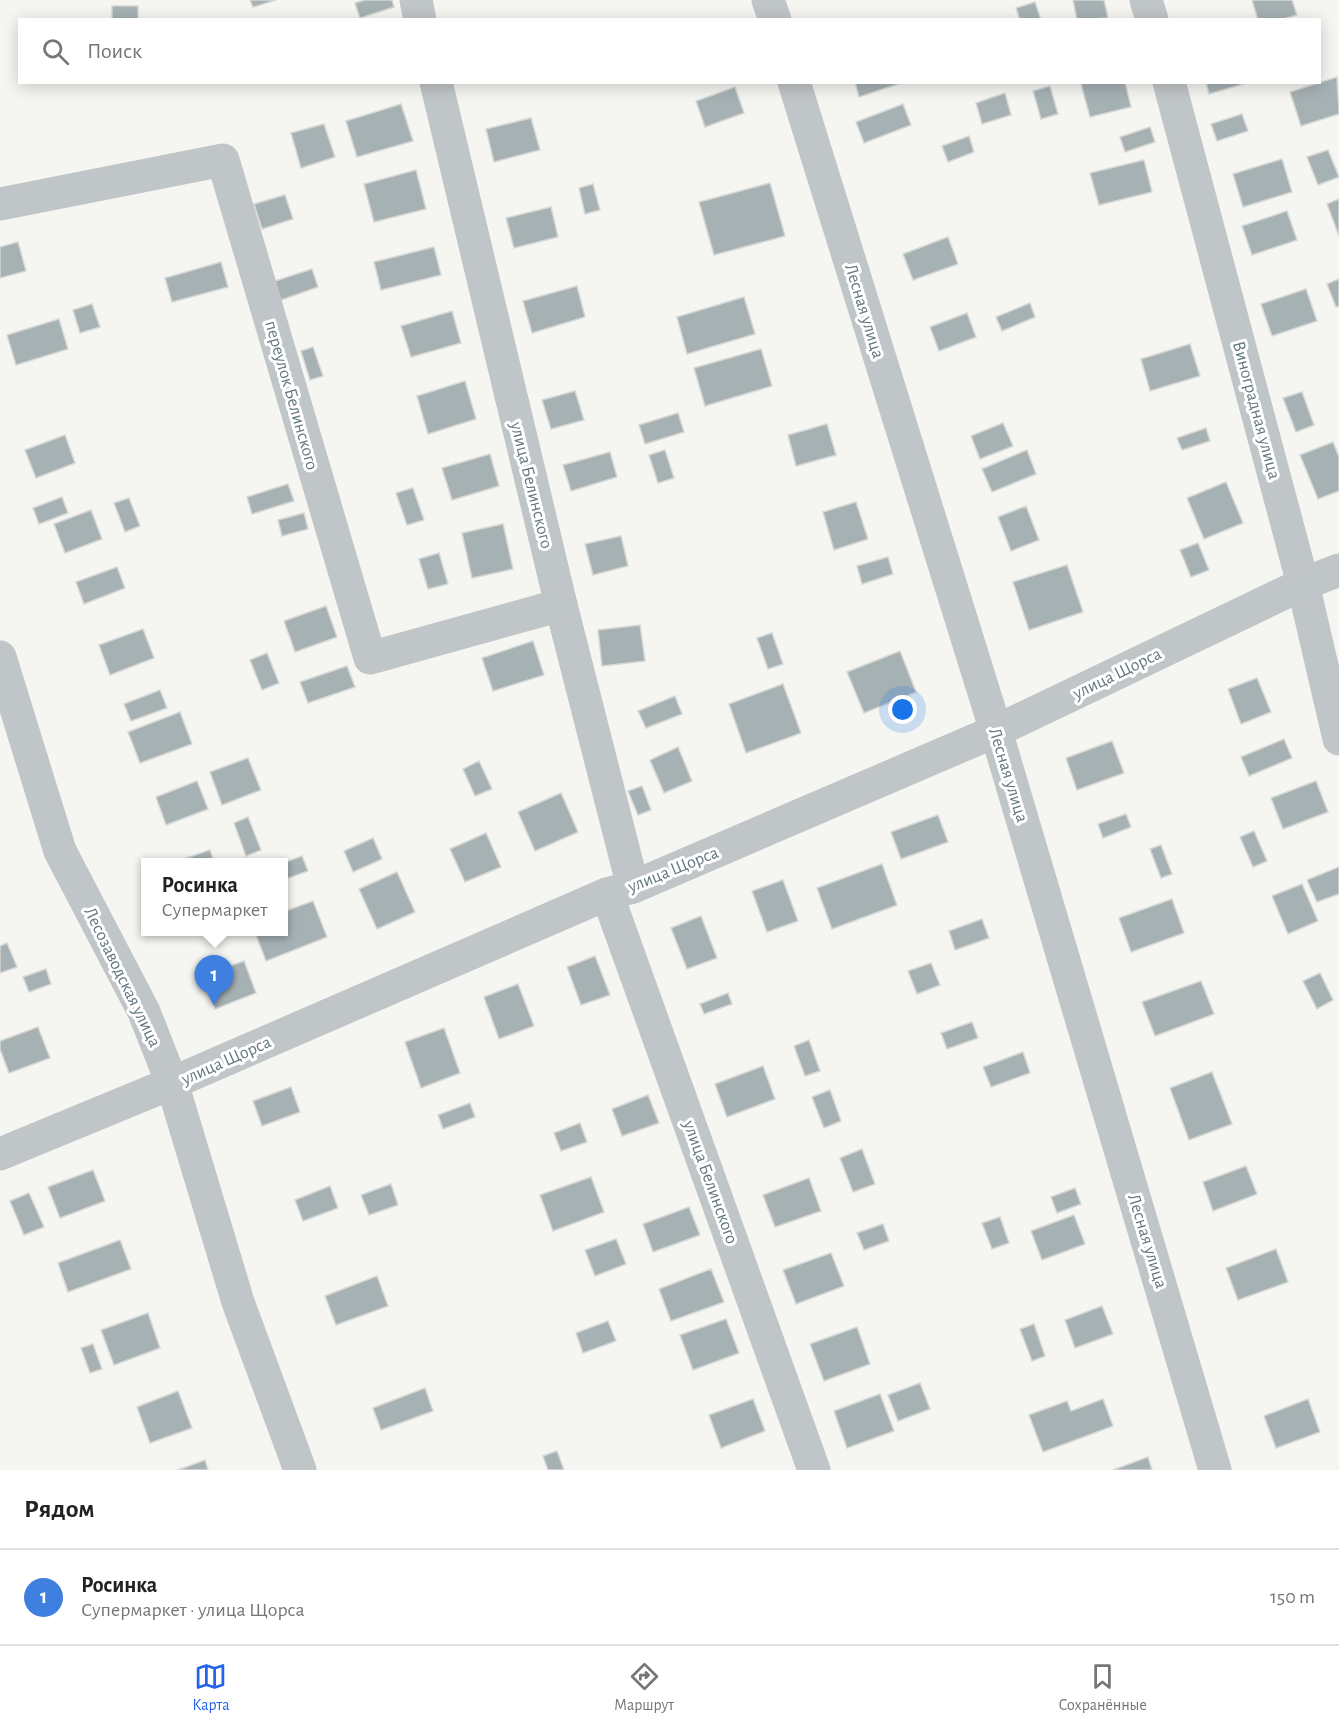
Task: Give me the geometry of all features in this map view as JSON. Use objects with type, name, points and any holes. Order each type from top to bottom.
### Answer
[{"type":"street","points":[[416,0],[420,18]]},
{"type":"street","points":[[768,0],[774,18]]},
{"type":"street","points":[[1146,0],[1151,18]]},
{"type":"street","name":"улица Белинского","points":[[436,84],[561,604],[620,890],[814,1470]]},
{"type":"street","name":"Лесная улица","points":[[795,84],[996,731],[1215,1470]]},
{"type":"street","name":"Виноградная улица","points":[[1170,84],[1304,584],[1339,739]]},
{"type":"street","name":"переулок Белинского","points":[[0,204],[223,160],[370,658],[561,604]]},
{"type":"street","name":"улица Щорса","points":[[0,1154],[172,1083],[996,731],[1304,584],[1339,570]]},
{"type":"street","name":"Лесозаводская улица","points":[[0,657],[60,851],[144,1012],[172,1083],[238,1302],[300,1470]]},
{"type":"building","points":[[250,0],[276,0],[253,7]]},
{"type":"building","points":[[365,0],[392,0],[394,7],[360,18],[355,3]]},
{"type":"building","points":[[1073,0],[1104,0],[1108,18],[1077,18]]},
{"type":"building","points":[[1252,0],[1292,0],[1297,15],[1287,18],[1257,18]]},
{"type":"building","points":[[1035,2],[1040,18],[1019,18],[1016,8]]},
{"type":"building","points":[[112,6],[138,6],[138,18],[112,18]]},
{"type":"building","points":[[1337,77],[1339,114],[1301,126],[1290,92],[1321,84]]},
{"type":"building","points":[[856,84],[898,84],[859,97]]},
{"type":"building","points":[[1081,84],[1125,84],[1131,107],[1090,117]]},
{"type":"building","points":[[1206,84],[1243,84],[1209,94]]},
{"type":"building","points":[[1050,86],[1058,114],[1041,119],[1033,91]]},
{"type":"building","points":[[735,87],[744,113],[705,127],[696,101]]},
{"type":"building","points":[[1005,93],[1011,115],[982,124],[976,103]]},
{"type":"building","points":[[401,104],[413,141],[357,157],[346,121]]},
{"type":"building","points":[[903,104],[911,125],[864,143],[856,122]]},
{"type":"building","points":[[1242,114],[1248,131],[1217,141],[1211,124]]},
{"type":"building","points":[[531,118],[540,150],[494,162],[486,129]]},
{"type":"building","points":[[324,124],[335,157],[301,168],[291,133]]},
{"type":"building","points":[[1150,127],[1155,142],[1125,152],[1120,137]]},
{"type":"building","points":[[969,136],[974,152],[948,162],[942,146]]},
{"type":"building","points":[[1328,150],[1339,177],[1318,185],[1307,157]]},
{"type":"building","points":[[1282,159],[1292,192],[1243,207],[1233,174]]},
{"type":"building","points":[[1144,160],[1152,192],[1099,205],[1090,173]]},
{"type":"building","points":[[416,170],[426,209],[374,222],[364,184]]},
{"type":"building","points":[[770,183],[785,236],[714,255],[699,202]]},
{"type":"building","points":[[593,184],[600,210],[585,214],[579,188]]},
{"type":"building","points":[[285,195],[293,219],[262,229],[254,204]]},
{"type":"building","points":[[1339,199],[1339,236],[1327,204]]},
{"type":"building","points":[[551,207],[558,237],[514,248],[506,218]]},
{"type":"building","points":[[1287,211],[1297,240],[1252,255],[1242,226]]},
{"type":"building","points":[[948,237],[958,264],[913,280],[903,254]]},
{"type":"building","points":[[18,242],[26,271],[0,278],[0,247]]},
{"type":"building","points":[[434,247],[441,275],[381,290],[374,262]]},
{"type":"building","points":[[221,262],[228,287],[172,302],[165,278]]},
{"type":"building","points":[[312,269],[318,287],[281,300],[275,281]]},
{"type":"building","points":[[1339,279],[1339,306],[1336,307],[1327,284]]},
{"type":"building","points":[[577,286],[585,317],[532,333],[523,301]]},
{"type":"building","points":[[1306,289],[1317,321],[1272,336],[1261,304]]},
{"type":"building","points":[[744,297],[755,334],[687,354],[677,317]]},
{"type":"building","points":[[1030,303],[1035,317],[1002,331],[996,317]]},
{"type":"building","points":[[92,304],[100,327],[80,333],[73,310]]},
{"type":"building","points":[[452,311],[461,343],[411,357],[401,326]]},
{"type":"building","points":[[967,313],[976,337],[939,351],[930,327]]},
{"type":"building","points":[[59,319],[68,349],[16,365],[7,335]]},
{"type":"building","points":[[1190,344],[1200,376],[1150,391],[1141,359]]},
{"type":"building","points":[[313,347],[323,376],[310,380],[301,351]]},
{"type":"building","points":[[761,349],[772,386],[705,406],[694,368]]},
{"type":"building","points":[[465,381],[476,419],[428,434],[417,396]]},
{"type":"building","points":[[575,391],[584,420],[551,429],[542,400]]},
{"type":"building","points":[[1302,392],[1314,425],[1296,432],[1283,398]]},
{"type":"building","points":[[678,413],[684,432],[645,444],[639,425]]},
{"type":"building","points":[[1003,423],[1013,446],[980,459],[971,436]]},
{"type":"building","points":[[827,424],[836,455],[796,466],[788,435]]},
{"type":"building","points":[[1206,428],[1210,441],[1182,450],[1177,438]]},
{"type":"building","points":[[65,435],[75,463],[36,478],[25,450]]},
{"type":"building","points":[[1333,442],[1339,457],[1339,491],[1318,499],[1300,455]]},
{"type":"building","points":[[665,450],[674,478],[658,483],[649,455]]},
{"type":"building","points":[[1027,450],[1036,474],[992,492],[982,469]]},
{"type":"building","points":[[610,452],[617,477],[571,491],[563,465]]},
{"type":"building","points":[[490,454],[499,486],[452,500],[442,468]]},
{"type":"building","points":[[1226,482],[1243,523],[1204,539],[1187,498]]},
{"type":"building","points":[[288,484],[294,501],[252,514],[247,497]]},
{"type":"building","points":[[413,488],[424,520],[407,525],[396,493]]},
{"type":"building","points":[[62,497],[68,513],[39,524],[33,508]]},
{"type":"building","points":[[129,498],[140,526],[125,532],[114,503]]},
{"type":"building","points":[[856,502],[868,539],[834,550],[823,512]]},
{"type":"building","points":[[1026,506],[1039,540],[1011,551],[998,517]]},
{"type":"building","points":[[91,510],[102,539],[65,553],[54,524]]},
{"type":"building","points":[[304,513],[308,529],[282,536],[278,520]]},
{"type":"building","points":[[503,524],[513,569],[472,578],[462,533]]},
{"type":"building","points":[[621,536],[628,566],[593,575],[585,544]]},
{"type":"building","points":[[1198,543],[1209,570],[1191,577],[1180,550]]},
{"type":"building","points":[[439,553],[448,584],[428,589],[419,559]]},
{"type":"building","points":[[888,557],[893,574],[862,584],[857,566]]},
{"type":"building","points":[[1067,565],[1083,612],[1029,630],[1013,582]]},
{"type":"building","points":[[117,567],[125,588],[84,604],[76,582]]},
{"type":"building","points":[[326,606],[337,637],[295,652],[284,621]]},
{"type":"building","points":[[640,625],[645,661],[602,666],[598,630]]},
{"type":"building","points":[[143,629],[154,658],[110,675],[99,645]]},
{"type":"building","points":[[772,633],[783,664],[768,669],[757,638]]},
{"type":"building","points":[[533,641],[544,675],[493,691],[482,658]]},
{"type":"building","points":[[900,651],[916,692],[864,713],[847,672]]},
{"type":"building","points":[[267,653],[279,683],[262,690],[250,660]]},
{"type":"building","points":[[347,666],[355,687],[308,703],[300,682]]},
{"type":"building","points":[[1257,678],[1271,712],[1241,724],[1228,689]]},
{"type":"building","points":[[783,684],[801,733],[746,753],[729,704]]},
{"type":"building","points":[[160,690],[167,708],[131,721],[124,704]]},
{"type":"building","points":[[675,696],[682,714],[646,728],[638,711]]},
{"type":"building","points":[[180,712],[192,744],[140,763],[128,732]]},
{"type":"building","points":[[1284,739],[1292,758],[1249,776],[1241,757]]},
{"type":"building","points":[[1112,741],[1124,773],[1077,790],[1066,758]]},
{"type":"building","points":[[678,747],[692,781],[664,793],[650,760]]},
{"type":"building","points":[[248,758],[261,790],[222,805],[210,772]]},
{"type":"building","points":[[479,761],[492,789],[475,796],[463,769]]},
{"type":"building","points":[[197,781],[208,809],[166,825],[156,797]]},
{"type":"building","points":[[1316,781],[1328,812],[1283,829],[1271,798]]},
{"type":"building","points":[[642,786],[651,810],[638,815],[628,791]]},
{"type":"building","points":[[561,793],[578,832],[535,851],[518,812]]},
{"type":"building","points":[[1126,814],[1131,827],[1103,838],[1098,824]]},
{"type":"building","points":[[938,815],[948,842],[901,859],[891,832]]},
{"type":"building","points":[[248,817],[261,850],[246,856],[234,823]]},
{"type":"building","points":[[1254,831],[1267,861],[1253,867],[1240,837]]},
{"type":"building","points":[[486,833],[501,867],[465,882],[450,849]]},
{"type":"building","points":[[373,838],[382,859],[353,872],[344,851]]},
{"type":"building","points":[[1161,845],[1172,874],[1161,878],[1150,849]]},
{"type":"building","points":[[210,850],[213,858],[187,858]]},
{"type":"building","points":[[302,856],[308,871],[288,878],[288,861]]},
{"type":"building","points":[[882,864],[897,905],[832,929],[817,888]]},
{"type":"building","points":[[1339,867],[1339,894],[1317,902],[1307,880]]},
{"type":"building","points":[[397,872],[415,912],[377,929],[359,889]]},
{"type":"building","points":[[783,880],[798,921],[767,932],[752,891]]},
{"type":"building","points":[[1302,884],[1318,921],[1288,934],[1272,896]]},
{"type":"building","points":[[1172,899],[1184,933],[1131,952],[1119,918]]},
{"type":"building","points":[[313,901],[327,937],[266,961],[257,936],[288,936],[288,910]]},
{"type":"building","points":[[701,916],[717,958],[687,969],[671,928]]},
{"type":"building","points":[[982,919],[989,938],[955,950],[949,931]]},
{"type":"building","points":[[7,943],[17,967],[0,973],[0,946]]},
{"type":"building","points":[[595,956],[610,995],[581,1005],[567,967]]},
{"type":"building","points":[[244,961],[256,993],[215,1009],[202,976]]},
{"type":"building","points":[[931,963],[940,985],[917,994],[908,971]]},
{"type":"building","points":[[46,969],[51,984],[29,992],[23,977]]},
{"type":"building","points":[[1320,973],[1333,1000],[1317,1009],[1303,981]]},
{"type":"building","points":[[1201,981],[1214,1014],[1155,1036],[1142,1002]]},
{"type":"building","points":[[518,984],[534,1026],[499,1039],[484,997]]},
{"type":"building","points":[[728,993],[732,1004],[704,1014],[700,1004]]},
{"type":"building","points":[[972,1022],[978,1038],[947,1049],[941,1033]]},
{"type":"building","points":[[38,1027],[50,1058],[9,1073],[0,1049],[0,1041]]},
{"type":"building","points":[[444,1028],[460,1073],[421,1088],[405,1042]]},
{"type":"building","points":[[809,1040],[820,1071],[805,1076],[794,1046]]},
{"type":"building","points":[[1023,1052],[1030,1073],[991,1087],[983,1067]]},
{"type":"building","points":[[763,1066],[775,1099],[727,1117],[715,1084]]},
{"type":"building","points":[[1212,1072],[1232,1124],[1189,1140],[1170,1088]]},
{"type":"building","points":[[291,1087],[300,1112],[262,1126],[253,1101]]},
{"type":"building","points":[[830,1090],[841,1121],[824,1128],[812,1097]]},
{"type":"building","points":[[648,1095],[659,1123],[622,1136],[612,1109]]},
{"type":"building","points":[[470,1103],[475,1117],[443,1129],[438,1115]]},
{"type":"building","points":[[580,1123],[587,1142],[561,1151],[554,1133]]},
{"type":"building","points":[[862,1149],[875,1184],[853,1192],[840,1158]]},
{"type":"building","points":[[1246,1166],[1257,1194],[1213,1211],[1203,1182]]},
{"type":"building","points":[[93,1170],[105,1201],[60,1218],[48,1187]]},
{"type":"building","points":[[591,1177],[604,1212],[553,1231],[540,1195]]},
{"type":"building","points":[[809,1178],[821,1211],[775,1227],[763,1195]]},
{"type":"building","points":[[391,1184],[398,1205],[369,1215],[361,1195]]},
{"type":"building","points":[[330,1186],[338,1208],[303,1221],[295,1200]]},
{"type":"building","points":[[1075,1188],[1081,1204],[1057,1213],[1051,1197]]},
{"type":"building","points":[[29,1193],[44,1227],[24,1235],[10,1201]]},
{"type":"building","points":[[689,1207],[700,1235],[653,1252],[643,1224]]},
{"type":"building","points":[[1074,1215],[1085,1244],[1042,1260],[1031,1231]]},
{"type":"building","points":[[1000,1217],[1009,1243],[992,1249],[982,1223]]},
{"type":"building","points":[[883,1224],[889,1241],[864,1250],[857,1233]]},
{"type":"building","points":[[616,1239],[626,1264],[595,1276],[585,1250]]},
{"type":"building","points":[[120,1240],[131,1269],[68,1292],[58,1263]]},
{"type":"building","points":[[1276,1249],[1288,1282],[1238,1300],[1226,1268]]},
{"type":"building","points":[[831,1253],[844,1286],[796,1304],[783,1270]]},
{"type":"building","points":[[711,1269],[724,1302],[671,1321],[659,1289]]},
{"type":"building","points":[[377,1276],[388,1306],[336,1325],[325,1296]]},
{"type":"building","points":[[1102,1306],[1113,1334],[1075,1348],[1065,1320]]},
{"type":"building","points":[[148,1313],[160,1348],[114,1365],[101,1330]]},
{"type":"building","points":[[726,1319],[739,1353],[693,1370],[680,1335]]},
{"type":"building","points":[[608,1321],[616,1341],[583,1353],[576,1333]]},
{"type":"building","points":[[1034,1324],[1045,1356],[1032,1361],[1020,1329]]},
{"type":"building","points":[[857,1327],[870,1364],[824,1381],[810,1344]]},
{"type":"building","points":[[93,1344],[102,1369],[90,1373],[81,1348]]},
{"type":"building","points":[[920,1383],[930,1409],[898,1421],[888,1395]]},
{"type":"building","points":[[425,1388],[433,1411],[381,1430],[373,1408]]},
{"type":"building","points":[[178,1391],[192,1428],[150,1443],[137,1407]]},
{"type":"building","points":[[880,1394],[894,1431],[847,1448],[834,1411]]},
{"type":"building","points":[[753,1399],[765,1431],[721,1448],[709,1415]]},
{"type":"building","points":[[1103,1399],[1113,1426],[1043,1452],[1029,1415],[1067,1401],[1071,1411]]},
{"type":"building","points":[[1308,1399],[1320,1432],[1276,1448],[1264,1416]]},
{"type":"building","points":[[557,1451],[564,1470],[548,1470],[543,1456]]},
{"type":"building","points":[[1148,1457],[1152,1470],[1113,1470]]},
{"type":"building","points":[[205,1460],[208,1470],[178,1470]]},
{"type":"place","name":"Росинка","points":[[214,1005]]}]
